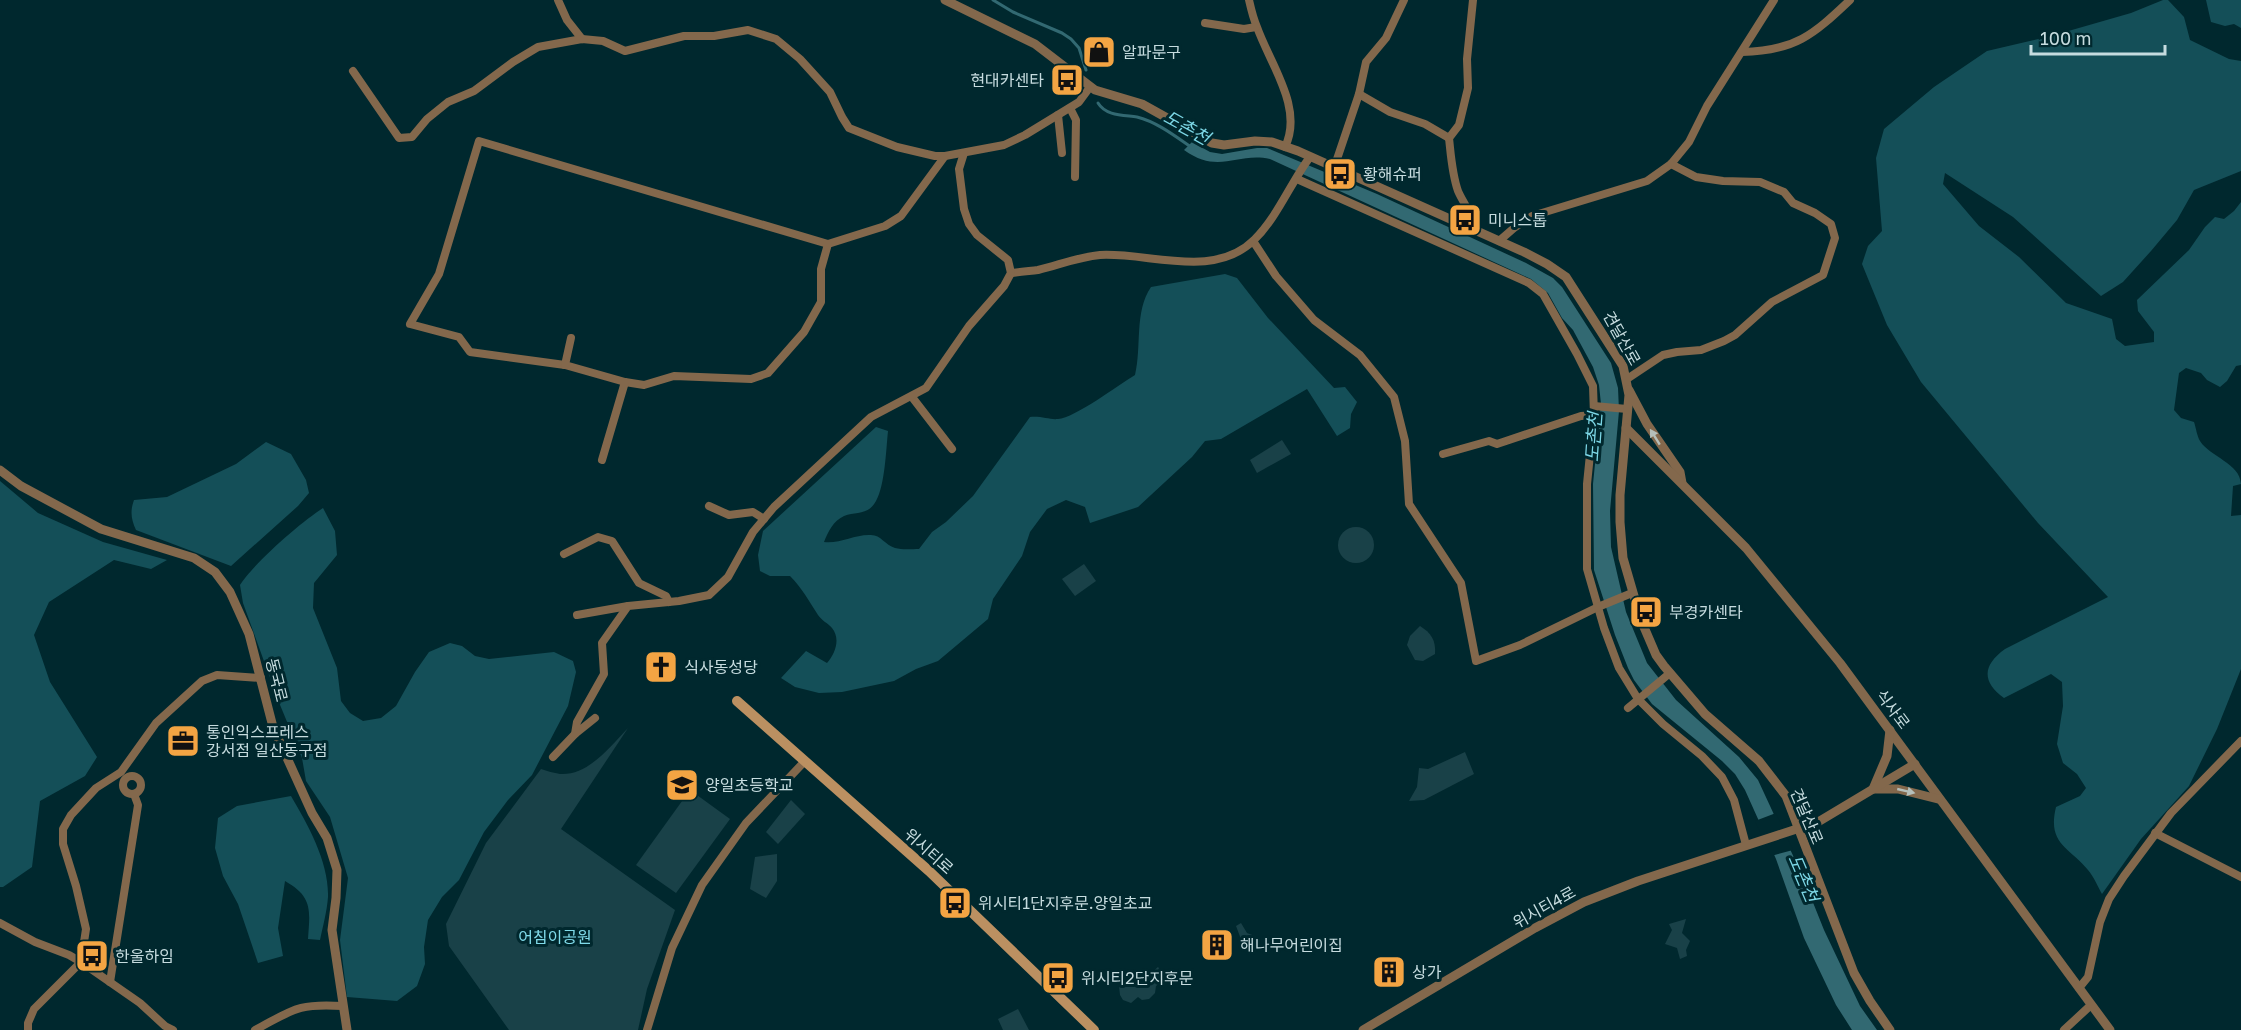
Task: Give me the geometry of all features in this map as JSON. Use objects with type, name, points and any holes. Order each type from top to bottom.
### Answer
[{"type":"main road","name":"위시티로","points":[[737,701],[929,871],[1094,1030]]},
{"type":"street","points":[[558,0],[567,20],[582,39]]},
{"type":"street","name":"견달산로","points":[[945,0],[1035,44],[1090,87],[1151,108],[1201,139],[1217,145],[1255,141],[1272,142],[1499,241],[1547,264],[1566,277],[1623,366],[1628,384],[1620,522],[1629,595],[1656,655],[1668,675],[1705,714],[1759,761],[1786,796],[1792,830],[1854,973],[1890,1030]]},
{"type":"street","points":[[1249,0],[1256,27],[1288,102],[1291,128],[1285,147]]},
{"type":"street","points":[[1334,168],[1359,94],[1366,62],[1386,38],[1404,0]]},
{"type":"street","points":[[1473,0],[1467,59],[1468,87],[1459,125],[1449,138],[1452,168],[1459,192],[1472,216],[1475,231]]},
{"type":"street","points":[[1499,241],[1532,216],[1647,181],[1671,164],[1689,142],[1707,106],[1774,0]]},
{"type":"street","points":[[1742,52],[1769,52],[1808,38],[1850,0]]},
{"type":"street","points":[[1205,23],[1244,29],[1256,27]]},
{"type":"street","points":[[352,71],[399,138],[412,137],[426,119],[448,102],[474,91],[513,62],[538,47],[582,39],[603,41],[625,51],[684,36],[714,36],[748,30],[776,39],[800,59],[830,92],[849,129],[897,147],[935,156],[1004,145],[1079,102],[1090,87]]},
{"type":"street","points":[[1359,94],[1390,112],[1425,124],[1449,138]]},
{"type":"street","points":[[1070,108],[1076,120],[1075,177]]},
{"type":"street","points":[[1058,115],[1062,153]]},
{"type":"street","points":[[828,244],[821,269],[821,302],[804,332],[768,373],[751,379],[674,376],[645,385],[625,382],[565,365],[470,352],[459,338],[410,324],[439,274],[479,141],[828,244],[885,226],[901,216],[945,156]]},
{"type":"street","points":[[577,615],[709,595],[728,577],[753,532],[774,507],[872,417],[926,388],[969,326],[1004,286],[1011,273],[1008,260],[977,235],[969,224],[964,209],[959,169],[964,153]]},
{"type":"street","points":[[1011,273],[1037,270],[1084,257],[1104,255],[1177,262],[1220,258],[1253,241],[1263,230],[1309,159]]},
{"type":"street","points":[[1671,164],[1696,177],[1760,182],[1784,192],[1793,203],[1815,213],[1831,224],[1835,238],[1823,275],[1772,302],[1724,341],[1701,350],[1664,355],[1628,384],[1651,431],[1680,472],[1682,483]]},
{"type":"street","points":[[1297,177],[1529,283],[1543,294],[1593,386],[1596,406],[1587,484],[1587,568],[1619,668],[1663,724],[1702,756],[1722,777],[1734,800],[1750,844]]},
{"type":"street","points":[[1253,241],[1276,276],[1314,320],[1360,355],[1394,398],[1405,441],[1410,504],[1461,583],[1476,661],[1520,645],[1592,612],[1600,606],[1629,595]]},
{"type":"street","points":[[565,365],[571,338]]},
{"type":"street","points":[[602,460],[625,382]]},
{"type":"street","points":[[912,397],[952,449]]},
{"type":"street","points":[[1596,406],[1625,409]]},
{"type":"street","points":[[1443,454],[1489,441],[1497,444],[1581,416],[1594,415]]},
{"type":"street","name":"식사로","points":[[1626,428],[1746,548],[1840,663],[2110,1030]]},
{"type":"street","name":"동국로","points":[[0,470],[21,486],[101,529],[194,558],[215,572],[230,592],[249,634],[273,727],[312,813],[327,838],[337,870],[332,930],[347,1030]]},
{"type":"street","points":[[709,506],[729,515],[753,512],[764,519]]},
{"type":"street","points":[[564,554],[598,537],[612,540],[639,583],[666,596],[669,602]]},
{"type":"street","points":[[575,734],[577,722],[604,674],[602,643],[628,606]]},
{"type":"street","points":[[28,1030],[28,1023],[34,1009],[81,962],[86,929],[63,844],[63,829],[71,815],[96,788],[123,775],[156,723],[202,681],[217,675],[261,678]]},
{"type":"street","points":[[1628,708],[1668,675]]},
{"type":"street","points":[[553,757],[575,734],[595,718]]},
{"type":"street","points":[[1873,789],[1887,756],[1890,730]]},
{"type":"street","points":[[2079,988],[2088,978],[2100,922],[2109,899],[2155,833],[2192,789],[2241,741]]},
{"type":"street","points":[[647,1030],[672,948],[702,885],[746,823],[805,761]]},
{"type":"street","points":[[1792,830],[1818,822],[1915,764]]},
{"type":"street","points":[[123,775],[134,777],[140,782],[140,788],[134,794],[128,794],[124,789],[123,775]]},
{"type":"street","points":[[1873,789],[1898,789],[1938,799]]},
{"type":"street","points":[[110,982],[138,805],[134,794]]},
{"type":"street","name":"위시티4로","points":[[1363,1030],[1535,928],[1584,902],[1638,881],[1792,830]]},
{"type":"street","points":[[2155,833],[2241,876]]},
{"type":"street","points":[[0,922],[35,942],[81,962],[141,1003],[165,1026],[173,1030]]},
{"type":"street","points":[[255,1030],[283,1013],[300,1006],[315,1004],[342,1006]]},
{"type":"street","points":[[2064,1030],[2091,1005]]},
{"type":"green space","points":[[1282,440],[1291,454],[1257,473],[1250,460]]},
{"type":"green space","points":[[1356,527],[1369,532],[1374,545],[1369,558],[1356,563],[1343,558],[1338,545],[1343,532]]},
{"type":"green space","points":[[1084,564],[1096,581],[1075,596],[1062,579]]},
{"type":"green space","points":[[1420,626],[1432,637],[1435,645],[1435,654],[1423,661],[1415,660],[1407,645],[1410,636]]},
{"type":"green space","name":"어침이공원","points":[[628,728],[561,829],[675,910],[647,989],[638,1030],[509,1030],[449,946],[446,924],[486,843],[541,769],[560,774],[580,770],[606,751]]},
{"type":"green space","points":[[1465,752],[1474,774],[1424,800],[1409,801],[1417,787],[1419,768],[1428,769]]},
{"type":"green space","points":[[690,790],[730,819],[676,893],[636,865]]},
{"type":"green space","points":[[791,800],[805,814],[778,844],[766,832]]},
{"type":"green space","points":[[777,854],[777,881],[766,898],[750,889],[755,857]]},
{"type":"green space","points":[[1686,919],[1682,933],[1690,941],[1686,950],[1687,956],[1680,959],[1677,948],[1665,944],[1672,930],[1669,924]]},
{"type":"green space","points":[[1241,923],[1247,933],[1260,938],[1244,947],[1236,926]]},
{"type":"green space","points":[[1158,967],[1166,978],[1156,986],[1155,993],[1149,999],[1142,1000],[1138,997],[1131,1003],[1123,1000],[1119,986],[1140,980]]},
{"type":"green space","points":[[1018,1009],[1029,1030],[1003,1030],[998,1019]]},
{"type":"shaded area","points":[[2168,0],[2184,17],[2190,40],[2229,59],[2241,61],[2241,171],[2194,190],[2177,220],[2123,282],[2101,296],[2013,217],[1945,173],[1943,184],[1979,226],[2019,257],[2066,303],[2112,319],[2116,339],[2125,346],[2154,342],[2154,332],[2138,311],[2137,300],[2189,250],[2215,217],[2224,219],[2241,202],[2241,365],[2236,366],[2227,381],[2220,387],[2207,380],[2201,373],[2186,368],[2179,373],[2174,410],[2181,418],[2194,422],[2199,439],[2205,447],[2236,471],[2241,484],[2233,486],[2231,516],[2241,515],[2241,669],[2217,729],[2189,786],[2141,839],[2102,894],[2090,873],[2062,844],[2055,829],[2056,807],[2080,796],[2086,788],[2077,774],[2063,763],[2057,744],[2063,706],[2062,682],[2051,674],[2004,698],[1991,685],[1988,673],[1992,661],[2005,649],[2108,597],[2038,523],[1921,382],[1887,325],[1862,264],[1868,246],[1882,231],[1876,158],[1884,129],[1934,87],[1987,51],[2051,36],[2131,13]]},
{"type":"shaded area","points":[[2206,0],[2241,0],[2241,28],[2234,24],[2225,26],[2211,22]]},
{"type":"shaded area","points":[[1192,142],[1210,152],[1222,154],[1267,148],[1377,194],[1526,263],[1553,278],[1562,287],[1611,363],[1618,388],[1619,411],[1610,511],[1611,547],[1626,612],[1647,663],[1676,700],[1739,757],[1758,780],[1860,1006],[1877,1030],[1852,1030],[1836,1005],[1804,938],[1776,859],[1745,790],[1735,774],[1652,704],[1628,668],[1594,570],[1593,484],[1601,404],[1599,385],[1593,367],[1573,330],[1562,318],[1548,293],[1531,279],[1270,159],[1207,161],[1184,150]]},
{"type":"shaded area","points":[[1225,274],[1237,278],[1268,318],[1334,388],[1345,387],[1357,402],[1351,414],[1350,428],[1337,436],[1307,389],[1221,439],[1205,441],[1192,457],[1138,507],[1090,523],[1085,507],[1066,500],[1047,509],[1030,532],[1022,556],[993,599],[988,619],[938,661],[916,669],[894,681],[842,692],[819,693],[795,687],[781,678],[806,651],[827,663],[834,651],[836,637],[832,628],[820,617],[790,576],[770,576],[760,571],[758,555],[763,531],[876,427],[888,431],[883,477],[876,501],[866,511],[844,516],[837,521],[824,542],[871,535],[895,548],[919,549],[932,532],[973,496],[1030,417],[1055,419],[1075,413],[1135,375],[1142,307],[1151,287]]},
{"type":"shaded area","points":[[266,442],[291,454],[306,480],[309,493],[298,506],[231,566],[136,530],[132,515],[134,500],[167,497],[236,464]]},
{"type":"shaded area","points":[[0,481],[38,513],[103,542],[167,560],[151,569],[114,560],[49,602],[34,635],[50,682],[97,757],[85,776],[40,801],[32,867],[3,887],[0,887]]},
{"type":"shaded area","points":[[323,508],[335,531],[337,555],[314,583],[313,608],[337,668],[341,701],[350,713],[363,721],[381,718],[396,706],[429,652],[450,643],[462,646],[475,656],[489,659],[554,652],[573,661],[576,672],[568,706],[532,775],[508,800],[484,832],[459,880],[442,897],[428,920],[424,947],[425,964],[417,986],[397,1001],[347,997],[340,940],[348,878],[330,817],[306,781],[302,758],[243,603],[240,585],[255,566],[278,544]]},
{"type":"shaded area","points":[[291,796],[310,831],[325,871],[328,897],[325,918],[320,940],[308,939],[308,905],[301,893],[285,881],[278,928],[283,956],[258,963],[238,904],[223,876],[215,848],[218,818],[237,806]]},
{"type":"pier","points":[[1776,813],[1793,850],[1771,856],[1755,821]]},
{"type":"waterway","name":"도촌천","points":[[993,0],[1071,39],[1079,48],[1086,70]]},
{"type":"waterway","name":"도촌천","points":[[1098,103],[1110,113],[1152,122],[1191,147]]},
{"type":"place","name":"알파문구","points":[[1099,52]]},
{"type":"place","name":"현대카센타","points":[[1067,80]]},
{"type":"place","name":"황해슈퍼","points":[[1340,174]]},
{"type":"place","name":"미니스톱","points":[[1465,220]]},
{"type":"place","name":"부경카센타","points":[[1646,612]]},
{"type":"place","name":"식사동성당","points":[[661,667]]},
{"type":"place","name":"통인익스프레스 강서점 일산동구점","points":[[183,741]]},
{"type":"place","name":"양일초등학교","points":[[682,785]]},
{"type":"place","name":"위시티1단지후문.양일초교","points":[[955,903]]},
{"type":"place","name":"해나무어린이집","points":[[1217,945]]},
{"type":"place","name":"한울하임","points":[[92,956]]},
{"type":"place","name":"상가","points":[[1389,972]]},
{"type":"place","name":"위시티2단지후문","points":[[1058,978]]}]
